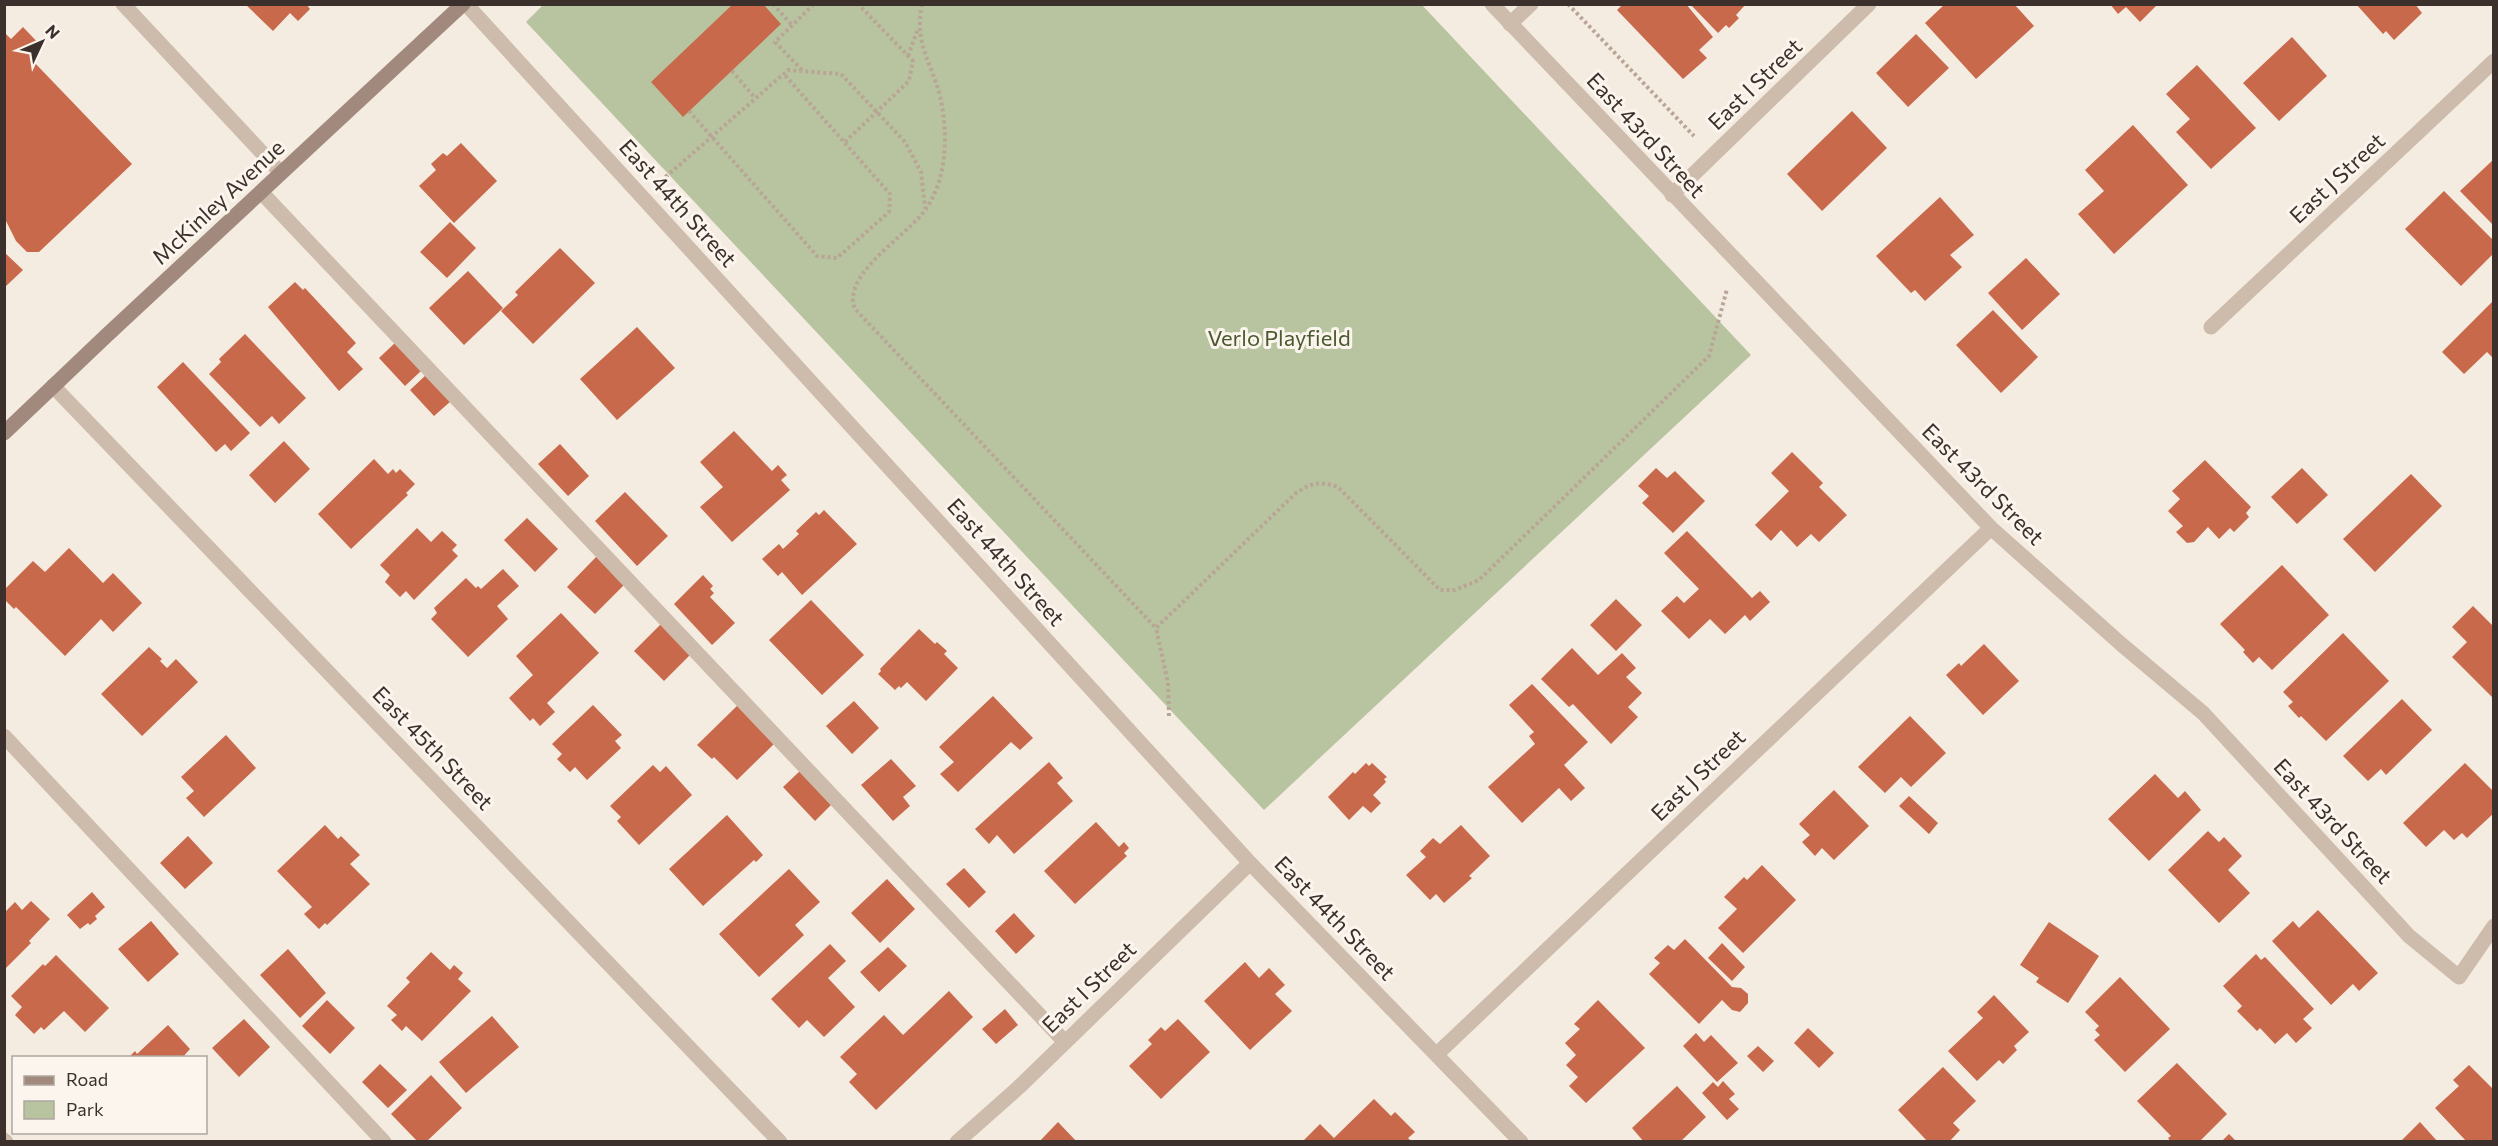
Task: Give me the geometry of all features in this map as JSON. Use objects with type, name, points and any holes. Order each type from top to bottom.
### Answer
[{"type":"main road","name":"McKinley Avenue","points":[[4,433],[464,4]]},
{"type":"street","name":"East 44th Street","points":[[464,4],[1250,863],[1521,1142]]},
{"type":"street","name":"East 43rd Street","points":[[1492,4],[1991,528],[2121,644],[2203,713],[2409,936],[2460,976],[2493,926]]},
{"type":"street","points":[[1510,24],[1531,4]]},
{"type":"street","name":"East I Street","points":[[1672,195],[1869,4]]},
{"type":"street","points":[[124,5],[281,173]]},
{"type":"street","name":"East J Street","points":[[2211,327],[2493,61]]},
{"type":"street","points":[[262,193],[1065,1042]]},
{"type":"street","name":"East 45th Street","points":[[53,386],[780,1142]]},
{"type":"street","name":"East J Street","points":[[1437,1054],[1991,528]]},
{"type":"street","points":[[4,736],[384,1142]]},
{"type":"street","name":"East I Street","points":[[957,1142],[1019,1087],[1250,863]]},
{"type":"path","points":[[773,4],[792,25]]},
{"type":"path","points":[[803,71],[775,42],[814,4]]},
{"type":"path","points":[[844,142],[909,81],[913,61],[858,4]]},
{"type":"path","points":[[908,56],[918,29],[922,4]]},
{"type":"path","points":[[1568,4],[1713,156]]},
{"type":"path","points":[[918,29],[940,96],[945,128],[941,177],[925,210],[864,271],[854,286],[851,300],[855,309],[1156,628],[1168,683],[1169,716]]},
{"type":"path","points":[[643,197],[788,70],[841,74],[905,142],[921,172],[925,210]]},
{"type":"path","points":[[732,71],[755,98]]},
{"type":"path","points":[[689,111],[817,256],[837,258],[889,212],[890,194],[783,73]]},
{"type":"path","points":[[1156,628],[1296,493],[1308,485],[1322,482],[1338,487],[1440,590],[1455,590],[1479,580],[1709,356],[1734,260]]},
{"type":"green space","name":"Verlo Playfield","points":[[544,4],[1422,5],[1751,355],[1264,810],[526,22]]},
{"type":"building","points":[[245,4],[306,4],[310,9],[298,21],[290,13],[273,31]]},
{"type":"building","points":[[733,4],[763,4],[781,24],[683,117],[651,82]]},
{"type":"building","points":[[1623,4],[1686,4],[1713,37],[1699,50],[1707,58],[1683,79],[1617,10]]},
{"type":"building","points":[[1690,4],[1746,4],[1736,15],[1739,18],[1729,28],[1726,25],[1718,33]]},
{"type":"building","points":[[1945,4],[2014,4],[2034,26],[1976,79],[1925,23]]},
{"type":"building","points":[[2110,4],[2158,4],[2140,22],[2126,7],[2118,14]]},
{"type":"building","points":[[2356,4],[2415,4],[2422,13],[2394,40],[2386,31],[2383,34]]},
{"type":"building","points":[[23,27],[43,48],[32,60],[132,164],[39,252],[27,252],[16,241],[5,219],[4,32],[11,39]]},
{"type":"building","points":[[1916,34],[1949,68],[1908,107],[1876,73]]},
{"type":"building","points":[[2292,37],[2327,76],[2279,121],[2243,83]]},
{"type":"building","points":[[2197,65],[2256,128],[2211,169],[2176,132],[2190,119],[2166,94]]},
{"type":"building","points":[[1852,111],[1887,148],[1822,211],[1787,174]]},
{"type":"building","points":[[2133,125],[2188,185],[2114,254],[2078,214],[2104,191],[2085,170]]},
{"type":"building","points":[[461,143],[497,181],[454,223],[419,186],[436,170],[431,164],[443,153],[447,156]]},
{"type":"building","points":[[2494,159],[2494,226],[2460,191]]},
{"type":"building","points":[[2444,191],[2494,241],[2494,253],[2461,286],[2405,229]]},
{"type":"building","points":[[1940,197],[1974,235],[1950,255],[1962,267],[1925,301],[1915,290],[1911,293],[1876,256]]},
{"type":"building","points":[[450,222],[476,248],[447,278],[420,252]]},
{"type":"building","points":[[560,248],[595,283],[533,344],[501,311],[518,295],[515,292]]},
{"type":"building","points":[[4,252],[23,270],[4,288]]},
{"type":"building","points":[[2026,258],[2060,294],[2022,330],[1988,293]]},
{"type":"building","points":[[468,271],[503,308],[464,345],[429,308]]},
{"type":"building","points":[[295,282],[303,290],[305,288],[356,343],[347,352],[363,369],[339,391],[268,307]]},
{"type":"building","points":[[2494,300],[2494,359],[2487,352],[2464,374],[2442,352]]},
{"type":"building","points":[[1993,310],[2038,357],[2001,393],[1956,345]]},
{"type":"building","points":[[637,327],[675,368],[617,420],[580,379]]},
{"type":"building","points":[[245,334],[306,398],[279,424],[272,416],[260,427],[209,374],[221,362],[219,359]]},
{"type":"building","points":[[396,342],[422,370],[405,386],[379,358]]},
{"type":"building","points":[[183,362],[250,433],[231,451],[225,444],[216,452],[157,387]]},
{"type":"building","points":[[426,375],[451,401],[434,416],[410,390]]},
{"type":"building","points":[[734,431],[772,471],[778,465],[787,475],[781,480],[790,490],[732,542],[700,507],[723,487],[700,462]]},
{"type":"building","points":[[284,441],[310,469],[275,503],[249,475]]},
{"type":"building","points":[[560,444],[589,476],[568,496],[538,464]]},
{"type":"building","points":[[1792,452],[1823,483],[1819,487],[1847,515],[1819,542],[1811,534],[1797,547],[1781,530],[1771,541],[1755,525],[1789,491],[1771,473]]},
{"type":"building","points":[[374,459],[388,474],[393,469],[396,473],[400,469],[415,484],[406,493],[408,495],[351,549],[318,514]]},
{"type":"building","points":[[2205,460],[2251,507],[2246,513],[2249,517],[2234,532],[2230,528],[2219,539],[2208,527],[2194,542],[2187,543],[2176,532],[2183,526],[2168,511],[2180,499],[2172,491]]},
{"type":"building","points":[[1656,468],[1667,478],[1675,471],[1705,501],[1673,533],[1642,503],[1649,496],[1638,486]]},
{"type":"building","points":[[2302,468],[2328,495],[2297,524],[2271,497]]},
{"type":"building","points":[[2411,474],[2442,506],[2375,572],[2343,539]]},
{"type":"building","points":[[625,492],[668,536],[637,566],[595,521]]},
{"type":"building","points":[[824,510],[857,544],[802,595],[782,572],[778,576],[762,559],[779,544],[783,549],[799,534],[796,531],[816,512],[819,515]]},
{"type":"building","points":[[527,518],[558,549],[535,572],[504,540]]},
{"type":"building","points":[[417,528],[431,542],[442,531],[457,545],[452,550],[458,556],[414,600],[406,591],[400,597],[385,582],[390,575],[380,565]]},
{"type":"building","points":[[1687,531],[1752,598],[1760,591],[1770,602],[1750,621],[1745,615],[1725,634],[1710,619],[1689,639],[1661,611],[1677,596],[1684,603],[1699,589],[1664,553]]},
{"type":"building","points":[[69,548],[103,583],[113,573],[142,603],[113,632],[101,619],[65,656],[16,607],[14,609],[4,599],[4,590],[33,561],[45,572]]},
{"type":"building","points":[[597,556],[625,584],[595,614],[567,587]]},
{"type":"building","points":[[2282,565],[2329,615],[2272,670],[2259,657],[2253,663],[2243,652],[2245,650],[2220,624]]},
{"type":"building","points":[[503,569],[519,586],[497,606],[508,619],[468,657],[431,619],[437,613],[434,608],[466,578],[476,588],[478,586],[481,589]]},
{"type":"building","points":[[703,575],[713,586],[710,589],[714,593],[710,597],[735,623],[712,645],[674,604]]},
{"type":"building","points":[[1616,599],[1642,625],[1616,651],[1590,625]]},
{"type":"building","points":[[811,600],[864,655],[822,695],[769,640]]},
{"type":"building","points":[[2473,606],[2494,627],[2494,699],[2452,657],[2467,642],[2452,627]]},
{"type":"building","points":[[561,613],[599,653],[547,703],[555,712],[540,726],[533,718],[530,721],[509,698],[533,675],[516,656]]},
{"type":"building","points":[[662,623],[692,653],[664,681],[634,651]]},
{"type":"building","points":[[919,629],[935,644],[937,642],[947,651],[944,654],[958,668],[926,701],[907,682],[895,690],[878,674],[880,669]]},
{"type":"building","points":[[2343,633],[2389,681],[2326,741],[2288,706],[2293,702],[2283,692]]},
{"type":"building","points":[[1984,644],[2019,681],[1983,715],[1946,675],[1959,663],[1961,666]]},
{"type":"building","points":[[149,647],[162,659],[160,661],[167,668],[176,659],[198,682],[142,736],[101,694]]},
{"type":"building","points":[[1572,648],[1598,675],[1622,653],[1636,668],[1626,677],[1642,693],[1628,707],[1638,717],[1611,744],[1573,704],[1569,707],[1541,679]]},
{"type":"building","points":[[1532,684],[1588,742],[1564,765],[1585,788],[1571,801],[1559,788],[1522,823],[1488,787],[1535,744],[1529,736],[1534,732],[1509,705]]},
{"type":"building","points":[[993,696],[1033,738],[1020,750],[1011,742],[958,792],[940,774],[954,762],[939,747]]},
{"type":"building","points":[[2402,699],[2432,730],[2386,775],[2381,769],[2368,781],[2343,756]]},
{"type":"building","points":[[854,701],[879,728],[852,754],[826,726]]},
{"type":"building","points":[[740,703],[777,741],[737,780],[714,757],[712,759],[697,745]]},
{"type":"building","points":[[593,705],[622,735],[615,741],[621,748],[587,780],[575,767],[570,772],[557,759],[562,754],[552,744]]},
{"type":"building","points":[[1910,716],[1946,753],[1911,787],[1901,777],[1885,793],[1858,767]]},
{"type":"building","points":[[226,735],[256,768],[204,817],[186,798],[194,791],[181,777]]},
{"type":"building","points":[[891,759],[916,786],[903,797],[910,806],[893,821],[861,785]]},
{"type":"building","points":[[1049,762],[1063,778],[1057,783],[1073,801],[1014,854],[997,835],[989,844],[975,829]]},
{"type":"building","points":[[1366,763],[1369,766],[1372,763],[1387,777],[1384,779],[1386,782],[1373,795],[1381,803],[1371,813],[1363,806],[1349,820],[1328,797],[1353,772],[1355,774]]},
{"type":"building","points":[[2465,763],[2494,792],[2494,813],[2467,838],[2462,833],[2454,840],[2444,830],[2426,847],[2403,823]]},
{"type":"building","points":[[653,765],[660,772],[666,766],[692,795],[639,845],[617,821],[621,817],[610,806]]},
{"type":"building","points":[[801,770],[833,803],[815,821],[783,787]]},
{"type":"building","points":[[2155,774],[2178,798],[2185,791],[2201,810],[2149,861],[2108,819]]},
{"type":"building","points":[[1834,790],[1869,826],[1834,860],[1822,848],[1815,856],[1802,842],[1810,835],[1799,824]]},
{"type":"building","points":[[1909,796],[1938,823],[1929,834],[1899,806]]},
{"type":"building","points":[[727,815],[763,855],[756,862],[754,860],[703,906],[669,869]]},
{"type":"building","points":[[1096,822],[1119,847],[1124,842],[1129,848],[1124,853],[1127,856],[1075,904],[1044,871]]},
{"type":"building","points":[[325,825],[338,839],[341,836],[360,855],[350,864],[370,884],[327,925],[325,923],[319,929],[304,914],[312,907],[277,871]]},
{"type":"building","points":[[1461,825],[1490,856],[1469,876],[1472,878],[1444,903],[1436,894],[1430,900],[1406,875],[1426,857],[1420,851],[1433,838],[1440,844]]},
{"type":"building","points":[[2208,831],[2219,842],[2224,837],[2242,856],[2228,870],[2250,893],[2219,923],[2168,870]]},
{"type":"building","points":[[188,836],[213,863],[185,889],[160,863]]},
{"type":"building","points":[[1762,865],[1796,900],[1743,953],[1718,928],[1737,909],[1724,897],[1744,877],[1747,880]]},
{"type":"building","points":[[964,868],[986,892],[969,908],[946,884]]},
{"type":"building","points":[[789,869],[820,902],[795,925],[804,935],[759,977],[719,934]]},
{"type":"building","points":[[887,879],[915,909],[880,943],[851,913]]},
{"type":"building","points":[[92,892],[105,907],[95,916],[97,919],[80,929],[67,915]]},
{"type":"building","points":[[31,901],[50,919],[29,941],[31,943],[4,970],[4,913],[15,902],[22,910]]},
{"type":"building","points":[[2318,910],[2378,973],[2359,991],[2353,984],[2331,1005],[2272,941],[2293,921],[2299,928]]},
{"type":"building","points":[[1014,913],[1035,936],[1016,954],[995,931]]},
{"type":"building","points":[[151,921],[179,954],[148,982],[118,949]]},
{"type":"building","points":[[2049,922],[2099,956],[2068,1003],[2036,982],[2039,978],[2020,965]]},
{"type":"building","points":[[1685,939],[1732,987],[1741,988],[1748,994],[1748,1003],[1740,1012],[1732,1010],[1722,1000],[1699,1024],[1649,974],[1660,963],[1654,958],[1668,945],[1674,950]]},
{"type":"building","points":[[1722,943],[1745,967],[1732,981],[1708,958]]},
{"type":"building","points":[[830,944],[846,961],[828,978],[855,1007],[824,1037],[807,1020],[799,1028],[771,999]]},
{"type":"building","points":[[888,947],[907,966],[879,992],[860,972]]},
{"type":"building","points":[[288,949],[326,993],[300,1018],[260,975]]},
{"type":"building","points":[[431,952],[450,970],[454,965],[463,973],[458,979],[471,991],[422,1041],[406,1026],[402,1031],[391,1020],[397,1015],[387,1006],[410,982],[406,978]]},
{"type":"building","points":[[2256,954],[2261,960],[2265,957],[2314,1009],[2303,1019],[2312,1028],[2296,1043],[2287,1033],[2275,1044],[2260,1028],[2257,1031],[2237,1011],[2242,1006],[2223,986]]},
{"type":"building","points":[[56,955],[109,1008],[85,1032],[64,1011],[44,1030],[41,1027],[34,1034],[15,1015],[22,1007],[11,996],[43,964],[45,966]]},
{"type":"building","points":[[1245,962],[1259,978],[1269,968],[1285,985],[1275,994],[1292,1011],[1250,1050],[1204,1001]]},
{"type":"building","points":[[2120,977],[2170,1029],[2125,1072],[2094,1040],[2100,1035],[2095,1030],[2099,1026],[2085,1012]]},
{"type":"building","points":[[949,991],[973,1017],[876,1110],[849,1082],[857,1074],[840,1057],[884,1015],[903,1035]]},
{"type":"building","points":[[1994,995],[2029,1032],[2014,1046],[2017,1050],[2003,1064],[1999,1060],[1977,1081],[1948,1051],[1983,1018],[1977,1012]]},
{"type":"building","points":[[327,1000],[355,1028],[330,1054],[302,1026]]},
{"type":"building","points":[[1598,1000],[1645,1048],[1586,1103],[1569,1086],[1578,1077],[1566,1065],[1576,1055],[1565,1043],[1580,1029],[1574,1024]]},
{"type":"building","points":[[1005,1009],[1018,1025],[996,1044],[982,1029]]},
{"type":"building","points":[[492,1016],[519,1047],[466,1093],[439,1062]]},
{"type":"building","points":[[244,1019],[270,1047],[239,1077],[212,1048]]},
{"type":"building","points":[[1178,1019],[1210,1052],[1161,1099],[1129,1066],[1152,1044],[1148,1040],[1161,1027],[1165,1031]]},
{"type":"building","points":[[168,1025],[190,1049],[184,1056],[130,1056],[135,1051],[137,1054]]},
{"type":"building","points":[[1808,1028],[1834,1053],[1819,1068],[1794,1043]]},
{"type":"building","points":[[1696,1033],[1704,1042],[1711,1035],[1738,1063],[1717,1082],[1683,1046]]},
{"type":"building","points":[[1758,1046],[1774,1061],[1763,1072],[1747,1056]]},
{"type":"building","points":[[2177,1063],[2227,1114],[2199,1142],[2171,1142],[2168,1138],[2171,1136],[2137,1101]]},
{"type":"building","points":[[380,1064],[407,1090],[388,1108],[362,1082]]},
{"type":"building","points":[[2469,1065],[2494,1090],[2494,1142],[2467,1142],[2435,1108],[2459,1086],[2453,1080]]},
{"type":"building","points":[[1943,1067],[1976,1101],[1953,1123],[1960,1130],[1949,1142],[1928,1142],[1898,1110]]},
{"type":"building","points":[[431,1075],[462,1108],[426,1142],[418,1142],[391,1114]]},
{"type":"building","points":[[1723,1081],[1735,1094],[1729,1099],[1739,1109],[1727,1120],[1702,1093],[1713,1082],[1718,1087]]},
{"type":"building","points":[[1677,1086],[1706,1117],[1680,1142],[1644,1142],[1632,1128]]},
{"type":"building","points":[[1374,1099],[1391,1116],[1395,1112],[1415,1132],[1408,1138],[1412,1142],[1302,1142],[1320,1124],[1334,1138]]},
{"type":"building","points":[[1058,1122],[1077,1142],[1039,1142]]},
{"type":"building","points":[[2420,1122],[2438,1142],[2400,1142]]},
{"type":"building","points":[[2229,1134],[2237,1142],[2221,1142]]}]
